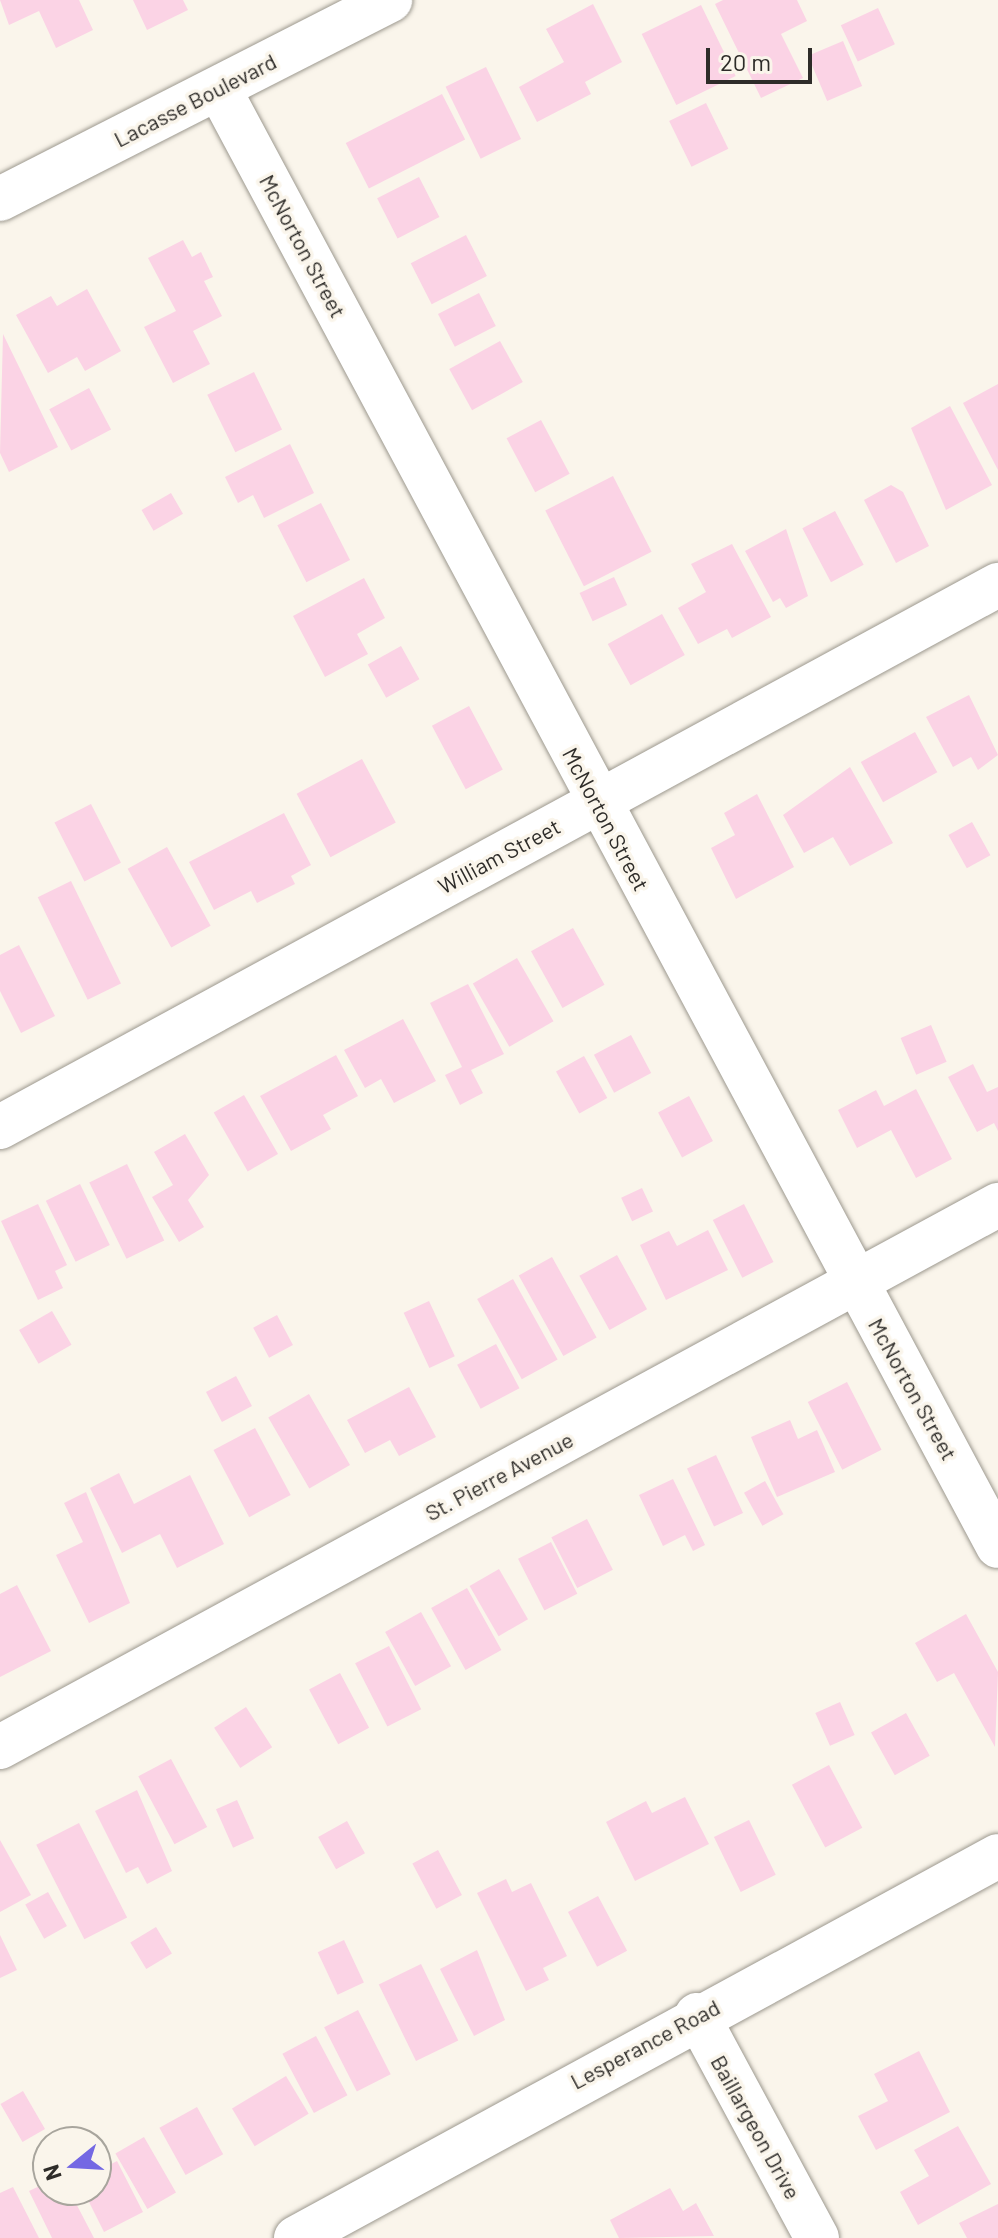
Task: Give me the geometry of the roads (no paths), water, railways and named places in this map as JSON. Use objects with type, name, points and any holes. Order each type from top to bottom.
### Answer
[{"type":"street","name":"Lacasse Boulevard","points":[[0,199],[390,0]]},
{"type":"street","name":"McNorton Street","points":[[219,89],[597,803],[998,1546]]},
{"type":"street","name":"William Street","points":[[0,1127],[998,585]]},
{"type":"street","name":"St. Pierre Avenue","points":[[0,1747],[998,1205]]},
{"type":"street","name":"Lesperance Road","points":[[296,2238],[697,2015],[998,1856]]},
{"type":"street","name":"Baillargeon Drive","points":[[697,2015],[817,2238]]}]
